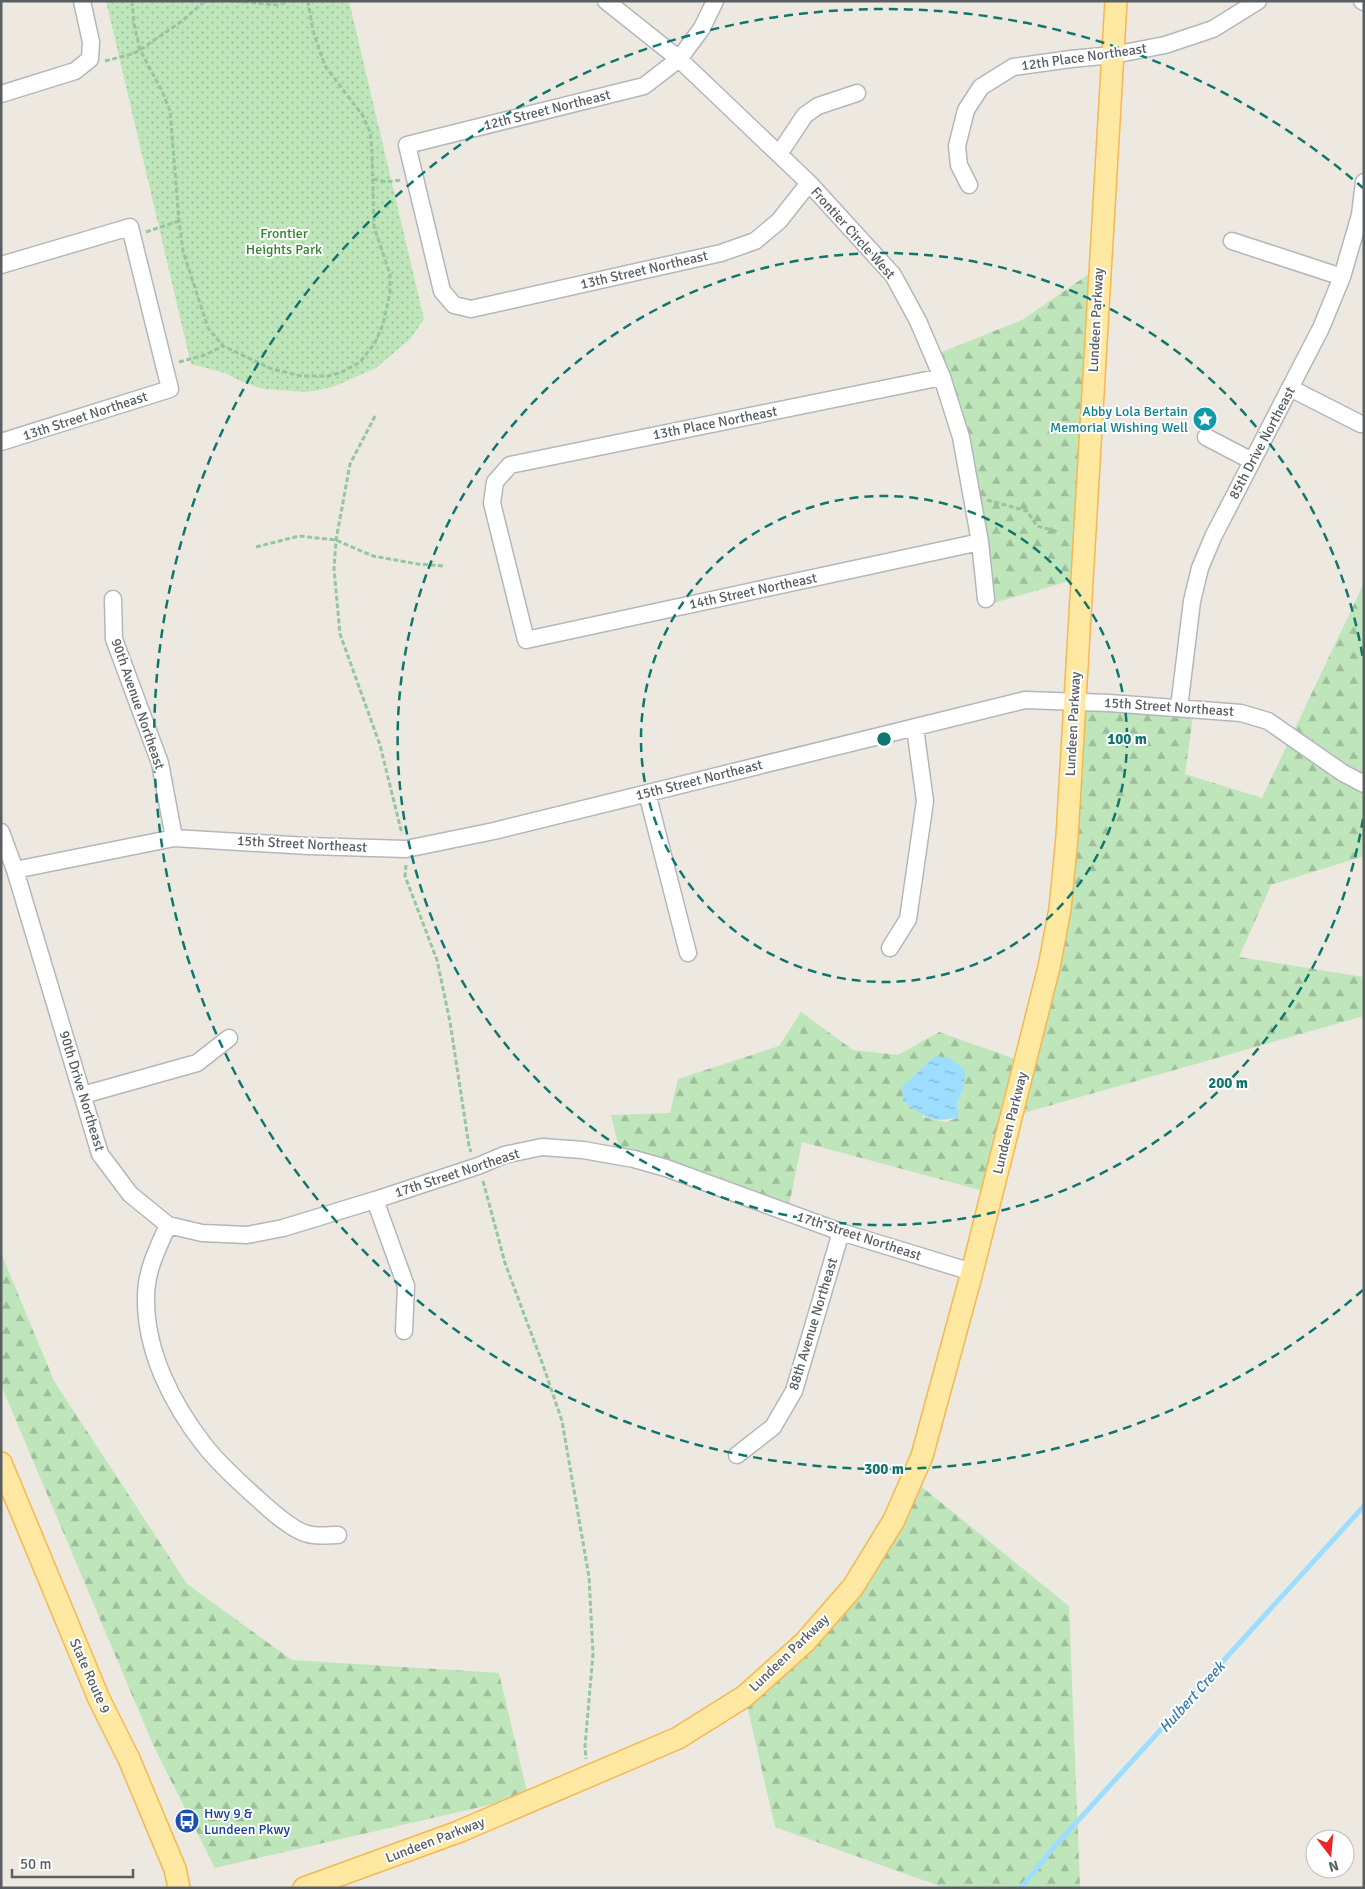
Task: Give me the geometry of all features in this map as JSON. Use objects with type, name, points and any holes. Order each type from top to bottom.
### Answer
[{"type":"main road","name":"Lundeen Parkway","points":[[304,1888],[458,1832],[678,1738],[746,1696],[805,1642],[854,1587],[894,1520],[922,1456],[972,1272],[1049,967],[1060,909],[1067,837],[1116,1]]},
{"type":"main road","name":"State Route 9","points":[[1,1463],[99,1699],[133,1768],[175,1869],[179,1888]]},
{"type":"street","points":[[1,94],[75,71],[90,59],[91,42],[82,1]]},
{"type":"street","name":"Frontier Circle West","points":[[606,1],[680,59],[809,183],[893,275],[918,321],[942,377],[961,437],[980,542],[986,599]]},
{"type":"street","name":"12th Street Northeast","points":[[415,176],[407,145],[644,86],[680,59],[702,28],[715,1]]},
{"type":"street","name":"12th Place Northeast","points":[[969,185],[959,166],[957,146],[966,110],[981,87],[1013,67],[1113,55],[1165,45],[1213,29],[1258,1]]},
{"type":"street","points":[[778,154],[805,115],[818,106],[857,93]]},
{"type":"street","name":"13th Street Northeast","points":[[415,176],[442,292],[454,305],[471,309],[721,252],[754,241],[779,221],[809,183]]},
{"type":"street","name":"85th Drive Northeast","points":[[1179,708],[1192,601],[1200,568],[1213,537],[1321,328],[1342,277],[1360,215],[1364,182]]},
{"type":"street","points":[[1,265],[130,227],[164,366]]},
{"type":"street","points":[[1232,241],[1342,277]]},
{"type":"street","name":"13th Street Northeast","points":[[1,442],[170,389],[164,366]]},
{"type":"street","name":"13th Place Northeast","points":[[526,640],[492,503],[496,482],[510,465],[942,377]]},
{"type":"street","points":[[1290,388],[1361,424]]},
{"type":"street","points":[[1206,437],[1252,461]]},
{"type":"street","name":"14th Street Northeast","points":[[526,640],[980,542]]},
{"type":"street","name":"90th Avenue Northeast","points":[[113,599],[114,639],[160,763],[174,838]]},
{"type":"street","name":"15th Street Northeast","points":[[15,870],[174,838],[308,846],[406,849],[494,831],[1025,700],[1074,701],[1241,713],[1268,721],[1343,773],[1364,784]]},
{"type":"street","points":[[890,948],[908,919],[925,802],[914,728]]},
{"type":"street","points":[[647,793],[688,953]]},
{"type":"street","name":"90th Drive Northeast","points":[[1,832],[15,870],[100,1154],[130,1194],[168,1225]]},
{"type":"street","points":[[83,1095],[197,1063],[229,1038]]},
{"type":"street","name":"17th Street Northeast","points":[[168,1225],[202,1233],[247,1235],[283,1228],[375,1200],[478,1166],[504,1155],[542,1148],[583,1150],[634,1159],[666,1168],[841,1232],[972,1272]]},
{"type":"street","points":[[375,1200],[406,1286],[404,1331]]},
{"type":"street","points":[[168,1225],[150,1266],[146,1297],[149,1329],[160,1374],[205,1446],[278,1517],[307,1534],[338,1535]]},
{"type":"street","name":"88th Avenue Northeast","points":[[737,1455],[773,1427],[794,1391],[841,1232]]},
{"type":"path","points":[[132,1],[134,24],[140,50],[163,93],[170,111],[178,221],[183,251],[208,328],[223,346],[272,369],[302,376],[328,376],[340,374],[360,362],[375,343],[383,324],[390,293],[390,274],[374,227],[370,132],[363,116],[325,66],[313,31],[308,1]]},
{"type":"path","points":[[90,59],[104,61],[140,50],[182,22],[205,1]]},
{"type":"path","points":[[236,1],[277,5],[289,1]]},
{"type":"path","points":[[373,179],[386,182],[415,176]]},
{"type":"path","points":[[130,227],[143,232],[178,221]]},
{"type":"path","points":[[164,366],[205,355],[223,346]]},
{"type":"path","points":[[375,416],[350,464],[336,540],[334,569],[340,634],[380,745],[406,849],[405,876],[437,960],[450,1022],[468,1146],[487,1191],[505,1263],[562,1421],[589,1577],[593,1654],[585,1746],[586,1777]]},
{"type":"path","points":[[972,498],[1000,502],[1027,511],[1037,526],[1059,532]]},
{"type":"path","points":[[256,547],[298,536],[336,540],[373,556],[418,564],[444,566]]},
{"type":"green space","name":"Frontier Heights Park","points":[[106,1],[349,1],[424,319],[411,338],[376,368],[335,386],[306,392],[263,389],[225,373],[191,364]]},
{"type":"green space","points":[[1099,267],[1080,578],[983,606],[980,542],[932,356],[1022,320]]},
{"type":"green space","points":[[1364,583],[1364,856],[1271,885],[1239,957],[1364,977],[1364,1016],[1010,1117],[991,1193],[802,1142],[787,1215],[620,1153],[611,1115],[670,1113],[678,1079],[779,1046],[801,1012],[853,1050],[898,1055],[939,1032],[1024,1062],[1049,967],[1074,701],[1194,709],[1185,774],[1262,798]],"holes":[[[935,1057],[964,1087],[957,1103],[959,1117],[946,1122],[923,1117],[920,1072]]]},
{"type":"green space","points":[[1,1253],[54,1381],[187,1584],[292,1660],[499,1673],[528,1796],[215,1868],[154,1747],[1,1385]]},
{"type":"green space","points":[[912,1479],[1069,1606],[1080,1888],[945,1888],[775,1827],[745,1696],[805,1642]]},
{"type":"water","points":[[935,1056],[950,1058],[965,1070],[964,1087],[957,1103],[959,1117],[942,1120],[929,1118],[903,1101],[902,1087]]},
{"type":"waterway","name":"Hulbert Creek","points":[[1021,1888],[1054,1847],[1364,1506]]},
{"type":"place","name":"Abby Lola Bertain Memorial Wishing Well","points":[[1205,419]]},
{"type":"place","name":"Hwy 9 & Lundeen Pkwy","points":[[187,1821]]}]
